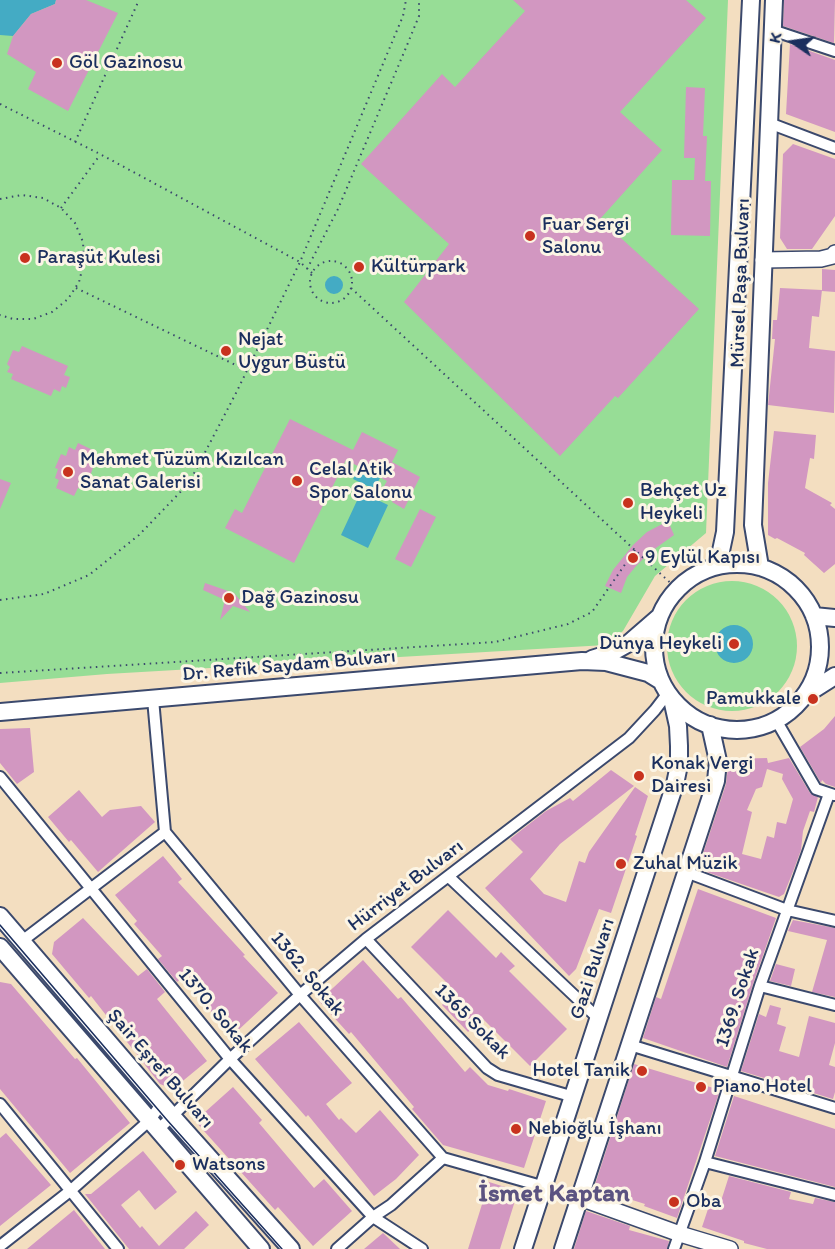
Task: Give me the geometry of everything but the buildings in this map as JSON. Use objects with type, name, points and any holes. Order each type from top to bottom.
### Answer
[{"type":"main road","name":"Mürsel Paşa Bulvarı","points":[[718,565],[725,532],[751,0]]},
{"type":"main road","name":"Mürsel Paşa Bulvarı","points":[[760,567],[753,525],[774,0]]},
{"type":"main road","points":[[667,691],[656,666],[654,649],[659,617],[667,602],[677,589],[696,574],[718,565],[739,563],[760,567],[777,574],[793,585],[805,599],[814,616],[820,643],[816,670],[804,695]]},
{"type":"main road","points":[[814,616],[835,618]]},
{"type":"main road","points":[[582,662],[611,653],[629,643],[659,617]]},
{"type":"main road","points":[[582,662],[606,662],[648,673],[693,718],[732,730],[755,728],[776,720],[804,695],[835,676]]},
{"type":"main road","name":"Dr. Refik Saydam Bulvarı","points":[[0,712],[582,662]]},
{"type":"main road","name":"Gazi Bulvarı","points":[[523,1249],[675,784],[679,746],[678,726],[667,691]]},
{"type":"main road","points":[[563,1249],[716,781],[718,761],[710,725]]},
{"type":"main road","name":"Şair Eşref Bulvarı","points":[[0,916],[291,1249]]},
{"type":"main road","points":[[2,955],[261,1249]]},
{"type":"street","points":[[772,30],[835,51]]},
{"type":"street","points":[[769,123],[835,148]]},
{"type":"street","points":[[763,260],[820,259],[834,255]]},
{"type":"street","name":"Hürriyet Bulvarı","points":[[0,1246],[154,1125],[167,1109],[230,1059],[366,939],[629,738],[655,710],[667,691]]},
{"type":"street","points":[[22,941],[165,832],[153,699]]},
{"type":"street","points":[[776,720],[816,789],[832,794]]},
{"type":"street","name":"1370. Sokak","points":[[0,777],[230,1059],[373,1217],[422,1249]]},
{"type":"street","name":"1369. Sokak","points":[[674,1249],[705,1162],[760,986],[832,794]]},
{"type":"street","name":"1362. Sokak","points":[[165,832],[300,995],[443,1158]]},
{"type":"street","points":[[686,872],[788,910],[835,921]]},
{"type":"street","points":[[449,877],[598,1019]]},
{"type":"street","name":"1365 Sokak","points":[[366,939],[487,1068],[498,1075],[574,1097]]},
{"type":"street","points":[[760,986],[835,1005]]},
{"type":"street","points":[[630,1045],[835,1108]]},
{"type":"street","points":[[0,1104],[118,1249]]},
{"type":"street","points":[[337,1249],[443,1158],[544,1187]]},
{"type":"street","points":[[705,1162],[835,1195]]},
{"type":"street","points":[[580,1198],[680,1234],[730,1249]]},
{"type":"path","points":[[75,142],[139,0]]},
{"type":"path","points":[[0,600],[44,594],[89,575],[139,535],[189,483],[300,262],[403,16],[406,0]]},
{"type":"path","points":[[307,269],[338,209],[405,50],[419,16],[419,0]]},
{"type":"path","points":[[0,104],[100,154],[300,262],[312,273]]},
{"type":"path","points":[[61,208],[100,154]]},
{"type":"path","points":[[0,199],[22,195],[43,198],[61,208],[75,223],[83,242],[84,262],[80,282],[68,299],[52,312],[33,319],[13,319],[0,315]]},
{"type":"path","points":[[326,262],[338,263],[348,270],[352,282],[351,288],[345,298],[340,301],[324,302],[312,290],[310,285],[312,273],[326,262]]},
{"type":"path","points":[[76,288],[247,370]]},
{"type":"path","points":[[351,288],[677,589]]},
{"type":"path","points":[[0,673],[495,642],[568,624],[592,612],[635,550]]},
{"type":"green space","name":"Kültürpark","points":[[0,0],[728,0],[706,533],[655,576],[623,631],[606,645],[107,674],[0,683]]},
{"type":"green space","points":[[732,581],[757,586],[778,600],[792,621],[797,646],[792,671],[778,692],[757,706],[732,711],[707,706],[686,692],[672,671],[667,646],[672,621],[686,600],[707,586]]},
{"type":"water","points":[[0,0],[56,0],[55,4],[31,14],[13,36],[0,35]]},
{"type":"water","points":[[334,276],[340,279],[343,285],[340,291],[334,294],[328,291],[325,285],[328,279]]},
{"type":"water","points":[[359,468],[380,478],[374,489],[353,479]]},
{"type":"water","points":[[361,492],[388,505],[368,548],[341,535]]},
{"type":"water","points":[[734,625],[741,626],[747,631],[752,637],[752,651],[747,657],[741,662],[734,663],[727,662],[721,657],[716,651],[715,644],[716,637],[721,631],[727,626]]},
{"type":"tram line","points":[[0,925],[167,1120],[282,1249]]},
{"type":"place","name":"Göl Gazinosu","points":[[57,63]]},
{"type":"place","name":"Fuar Sergi Salonu","points":[[530,236]]},
{"type":"place","name":"Paraşüt Kulesi","points":[[25,258]]},
{"type":"place","name":"Kültürpark","points":[[359,267]]},
{"type":"place","name":"Nejat Uygur Büstü","points":[[226,351]]},
{"type":"place","name":"Mehmet Tüzüm Kızılcan Sanat Galerisi","points":[[68,472]]},
{"type":"place","name":"Celal Atik Spor Salonu","points":[[297,481]]},
{"type":"place","name":"Behçet Uz Heykeli","points":[[628,503]]},
{"type":"place","name":"9 Eylül Kapısı","points":[[633,558]]},
{"type":"place","name":"Dağ Gazinosu","points":[[229,598]]},
{"type":"place","name":"Dünya Heykeli","points":[[734,644]]},
{"type":"place","name":"Pamukkale","points":[[813,699]]},
{"type":"place","name":"Konak Vergi Dairesi","points":[[639,776]]},
{"type":"place","name":"Zuhal Müzik","points":[[621,864]]},
{"type":"place","name":"Hotel Tanik","points":[[642,1071]]},
{"type":"place","name":"Piano Hotel","points":[[701,1087]]},
{"type":"place","name":"Nebioğlu İşhanı","points":[[516,1129]]},
{"type":"place","name":"Watsons","points":[[180,1165]]},
{"type":"place","name":"Oba","points":[[674,1202]]},
{"type":"district","name":"İsmet Kaptan","points":[[554,1194]]}]
